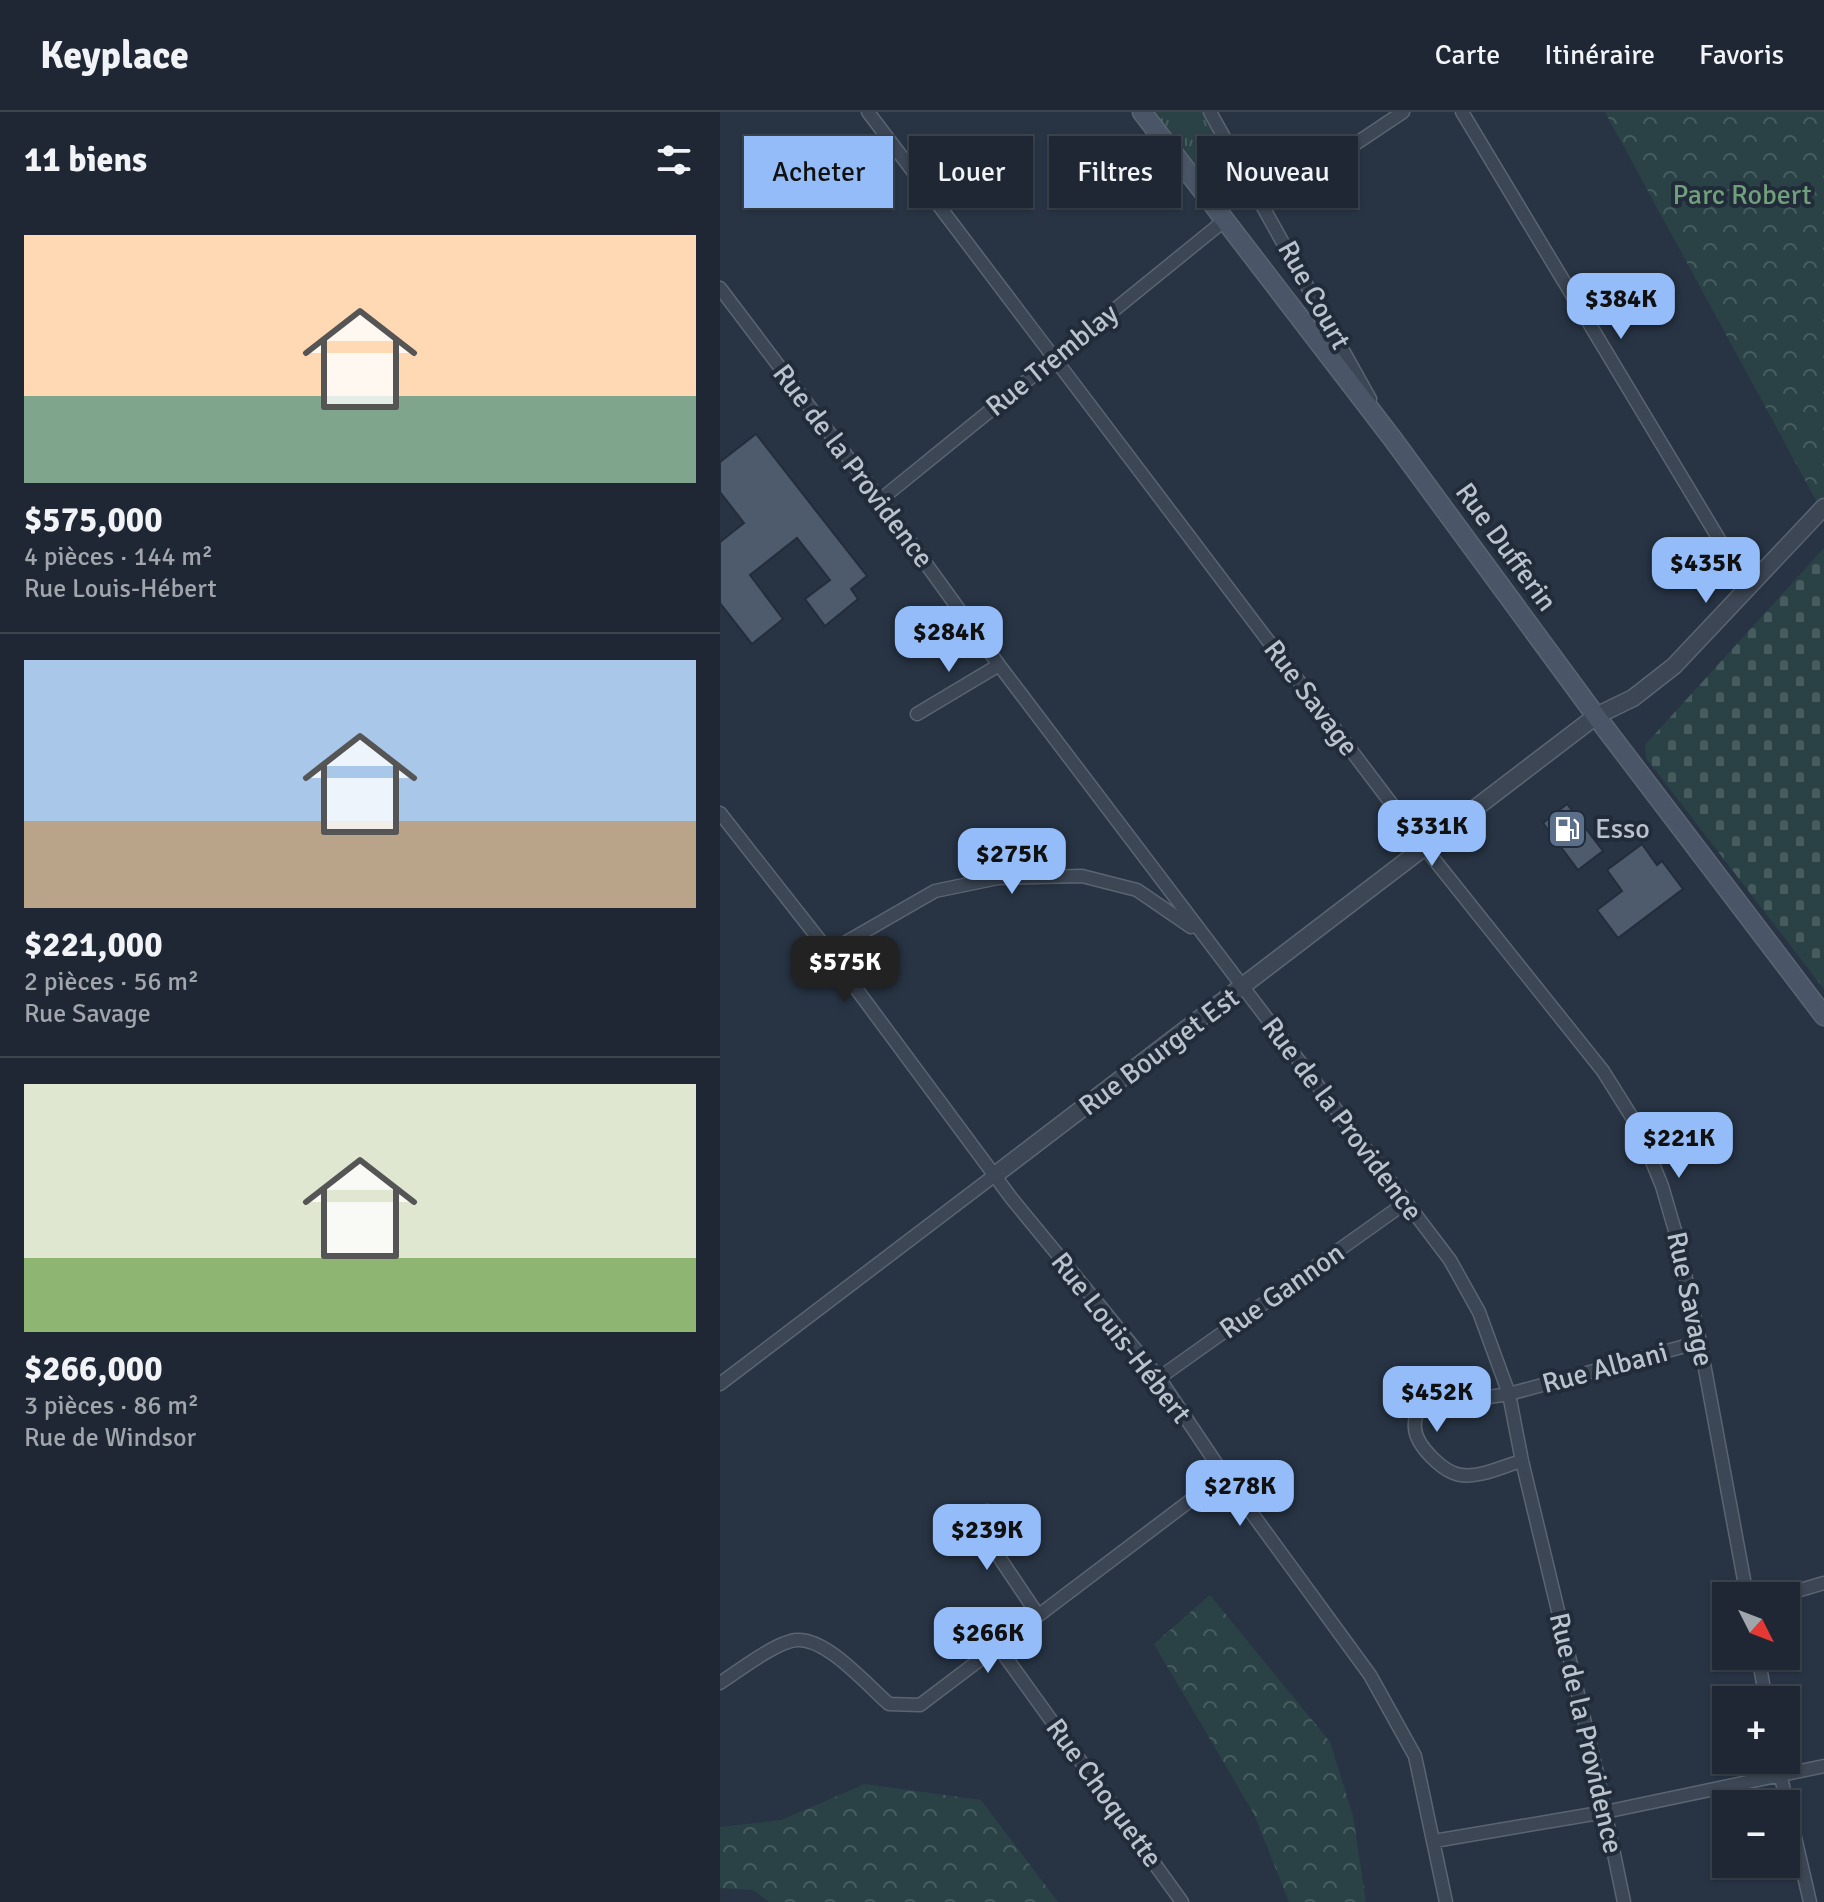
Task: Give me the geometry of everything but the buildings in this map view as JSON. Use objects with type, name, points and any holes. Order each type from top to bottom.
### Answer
[{"type":"main road","name":"Rue Dufferin","points":[[1142,112],[1392,438],[1596,716],[1824,1016]]},
{"type":"street","name":"Rue Savage","points":[[868,112],[1425,848],[1603,1071],[1638,1127],[1662,1186],[1676,1234],[1700,1342],[1744,1582]]},
{"type":"street","name":"Rue Court","points":[[1210,112],[1224,136]]},
{"type":"street","points":[[1358,142],[1403,112]]},
{"type":"street","points":[[1462,112],[1749,589]]},
{"type":"street","name":"Rue Court","points":[[1266,208],[1392,438]]},
{"type":"street","name":"Rue Tremblay","points":[[880,500],[1225,220]]},
{"type":"street","name":"Rue de la Providence","points":[[720,288],[1200,933],[1450,1260],[1479,1312],[1509,1394],[1624,1902]]},
{"type":"street","name":"Rue Bourget Est","points":[[720,1384],[1596,716],[1633,698],[1674,666],[1824,507]]},
{"type":"street","points":[[917,714],[999,665]]},
{"type":"street","name":"Rue Louis-Hébert","points":[[721,817],[829,952],[995,1175],[1159,1378],[1224,1475],[1370,1675],[1415,1756],[1446,1902]]},
{"type":"street","points":[[829,952],[879,926],[935,891],[998,878],[1082,876],[1137,890],[1200,933]]},
{"type":"street","name":"Rue Gannon","points":[[1159,1378],[1405,1203]]},
{"type":"street","name":"Rue Albani","points":[[1522,1461],[1471,1475],[1453,1474],[1418,1440],[1415,1428],[1418,1410],[1426,1406],[1509,1394],[1700,1342]]},
{"type":"street","points":[[720,1683],[768,1651],[797,1639],[830,1649],[889,1704],[920,1705],[1224,1475]]},
{"type":"street","points":[[987,1511],[989,1542],[1038,1615]]},
{"type":"street","points":[[1800,1590],[1824,1583]]},
{"type":"street","name":"Rue Choquette","points":[[997,1645],[1182,1902]]},
{"type":"street","points":[[1434,1841],[1605,1812],[1824,1766]]},
{"type":"street","points":[[1780,1776],[1810,1902]]},
{"type":"green space","points":[[1144,112],[1209,112],[1223,136],[1197,136],[1197,183],[1181,162],[1181,136],[1162,136]]},
{"type":"green space","name":"Parc Robert","points":[[1605,112],[1824,112],[1824,497],[1818,504]]},
{"type":"green space","points":[[1824,548],[1824,989],[1646,758],[1645,745]]},
{"type":"green space","points":[[1210,1595],[1330,1742],[1353,1816],[1366,1902],[1289,1902],[1254,1814],[1154,1644]]},
{"type":"green space","points":[[865,1784],[981,1800],[1058,1902],[769,1902],[753,1890],[720,1888],[720,1827],[781,1820]]},
{"type":"place","name":"Esso","points":[[1567,829]]}]
